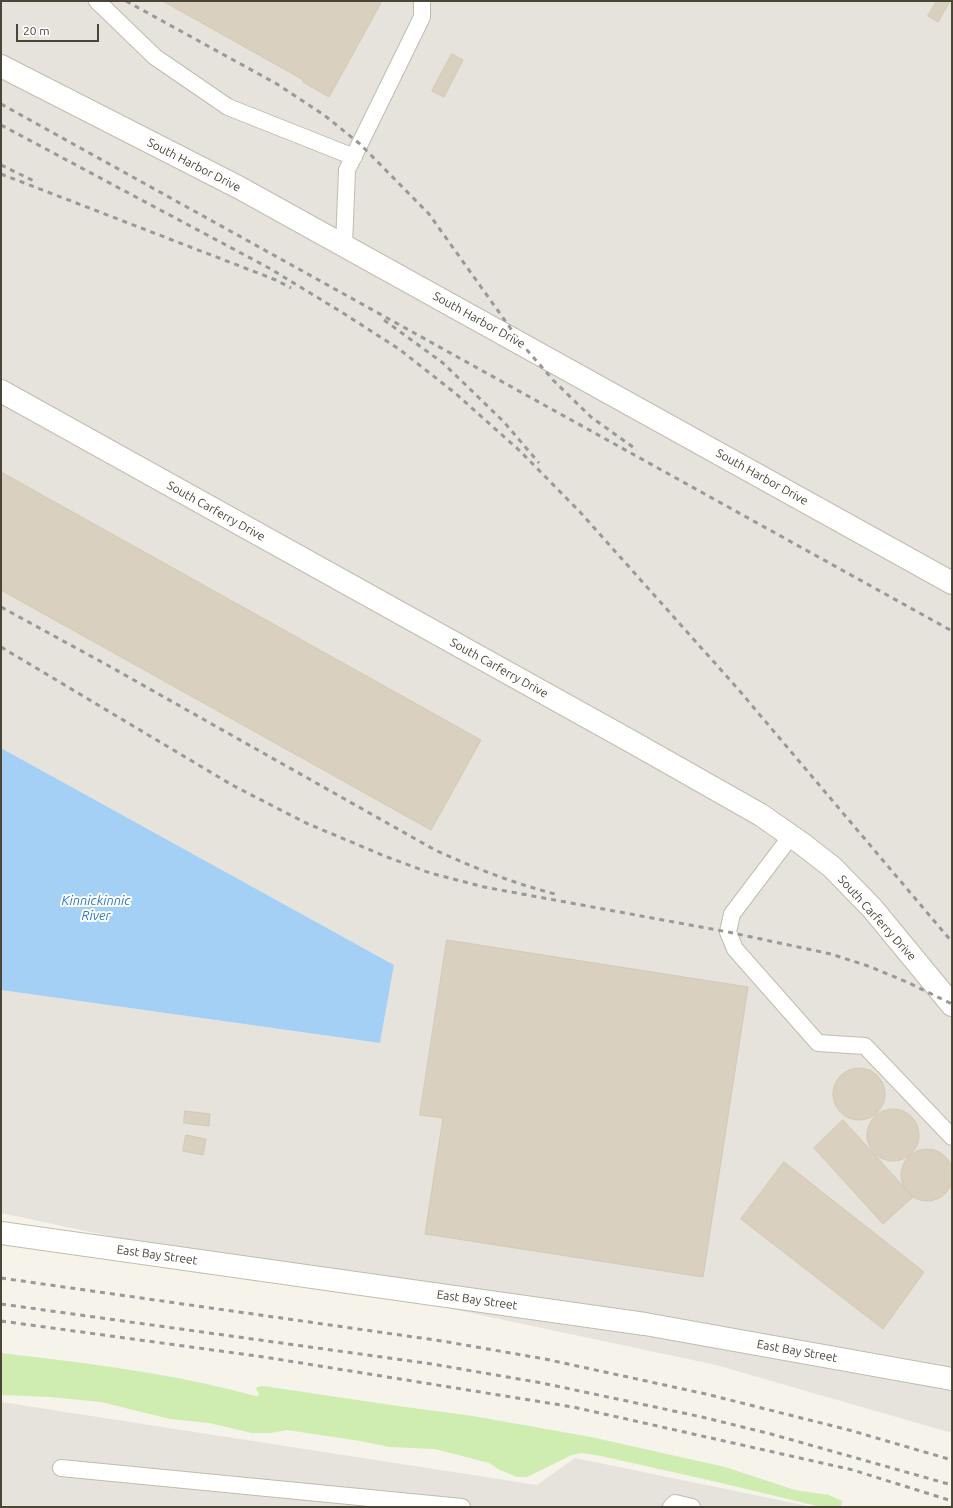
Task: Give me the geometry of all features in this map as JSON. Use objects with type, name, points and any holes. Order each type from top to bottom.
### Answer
[{"type":"street","name":"South Harbor Drive","points":[[1,66],[240,188],[952,582]]},
{"type":"street","name":"South Carferry Drive","points":[[1,391],[634,743],[760,815],[832,867],[872,908],[952,1005]]},
{"type":"street","name":"East Bay Street","points":[[1,1234],[645,1324],[952,1379]]},
{"type":"lane","points":[[97,1],[155,58],[228,107],[354,157]]},
{"type":"lane","points":[[344,245],[347,170],[422,17],[422,1]]},
{"type":"lane","points":[[791,836],[732,914],[728,932],[735,949],[818,1043],[865,1046],[952,1137]]},
{"type":"lane","points":[[61,1468],[462,1507]]},
{"type":"lane","points":[[671,1507],[675,1503],[692,1507]]},
{"type":"shaded area","points":[[1,1],[952,1],[952,1433],[716,1365],[1,1213],[1,990],[380,1043],[394,965],[1,748]]},
{"type":"shaded area","points":[[1,1402],[537,1485],[575,1458],[813,1507],[1,1507]]},
{"type":"green space","points":[[1,1353],[161,1375],[255,1396],[258,1396],[259,1394],[256,1389],[257,1387],[263,1386],[473,1416],[591,1437],[725,1467],[795,1490],[829,1495],[842,1501],[841,1507],[821,1507],[717,1482],[601,1456],[581,1453],[572,1455],[527,1477],[517,1477],[500,1470],[489,1463],[435,1449],[389,1447],[287,1430],[271,1433],[252,1433],[209,1423],[170,1419],[101,1402],[50,1397],[1,1395]]},
{"type":"water","name":"Kinnickinnic River","points":[[1,748],[394,965],[380,1043],[1,990]]},
{"type":"building","points":[[163,1],[378,1],[381,3],[329,97],[303,82],[303,80]]},
{"type":"building","points":[[937,1],[950,1],[938,22],[928,16]]},
{"type":"building","points":[[452,54],[463,60],[444,97],[432,91]]},
{"type":"building","points":[[1,472],[481,740],[431,830],[1,590]]},
{"type":"building","points":[[447,940],[748,987],[703,1277],[425,1234],[443,1118],[420,1115]]},
{"type":"building","points":[[854,1068],[864,1068],[878,1075],[885,1089],[885,1099],[878,1113],[864,1120],[854,1120],[844,1116],[837,1109],[833,1099],[833,1089],[837,1079],[844,1072]]},
{"type":"building","points":[[888,1109],[898,1109],[912,1116],[919,1130],[919,1140],[912,1154],[898,1161],[888,1161],[878,1157],[871,1150],[867,1140],[867,1130],[871,1120],[878,1113]]},
{"type":"building","points":[[185,1111],[210,1114],[209,1126],[184,1123]]},
{"type":"building","points":[[843,1120],[913,1197],[883,1224],[814,1148]]},
{"type":"building","points":[[186,1135],[206,1139],[203,1155],[183,1151]]},
{"type":"building","points":[[922,1149],[932,1149],[941,1153],[949,1161],[953,1170],[953,1180],[949,1189],[941,1197],[932,1201],[922,1201],[913,1197],[905,1189],[901,1180],[901,1170],[905,1161],[913,1153]]},
{"type":"building","points":[[784,1162],[924,1272],[883,1329],[741,1219]]},
{"type":"railway","points":[[126,1],[277,84],[324,115],[360,144],[429,214],[521,343],[553,380],[591,417],[637,450]]},
{"type":"railway","points":[[1,104],[952,631]]},
{"type":"railway","points":[[1,125],[269,268],[399,349],[455,393],[520,451],[580,512],[738,689],[952,942]]},
{"type":"railway","points":[[1,165],[34,181]]},
{"type":"railway","points":[[1,174],[276,280],[291,288]]},
{"type":"railway","points":[[384,320],[443,363],[504,422],[539,463]]},
{"type":"railway","points":[[1,607],[109,666],[435,850],[494,875],[555,894]]},
{"type":"railway","points":[[1,647],[232,785],[306,823],[387,857],[430,873],[484,887],[728,932],[831,954],[868,966],[907,982],[952,1004]]},
{"type":"railway","points":[[1,1278],[442,1341],[545,1359],[706,1394],[849,1430],[952,1460]]},
{"type":"railway","points":[[1,1304],[432,1364],[542,1383],[702,1417],[771,1434],[952,1485]]},
{"type":"railway","points":[[1,1321],[264,1357],[573,1407],[853,1470],[952,1501]]}]
